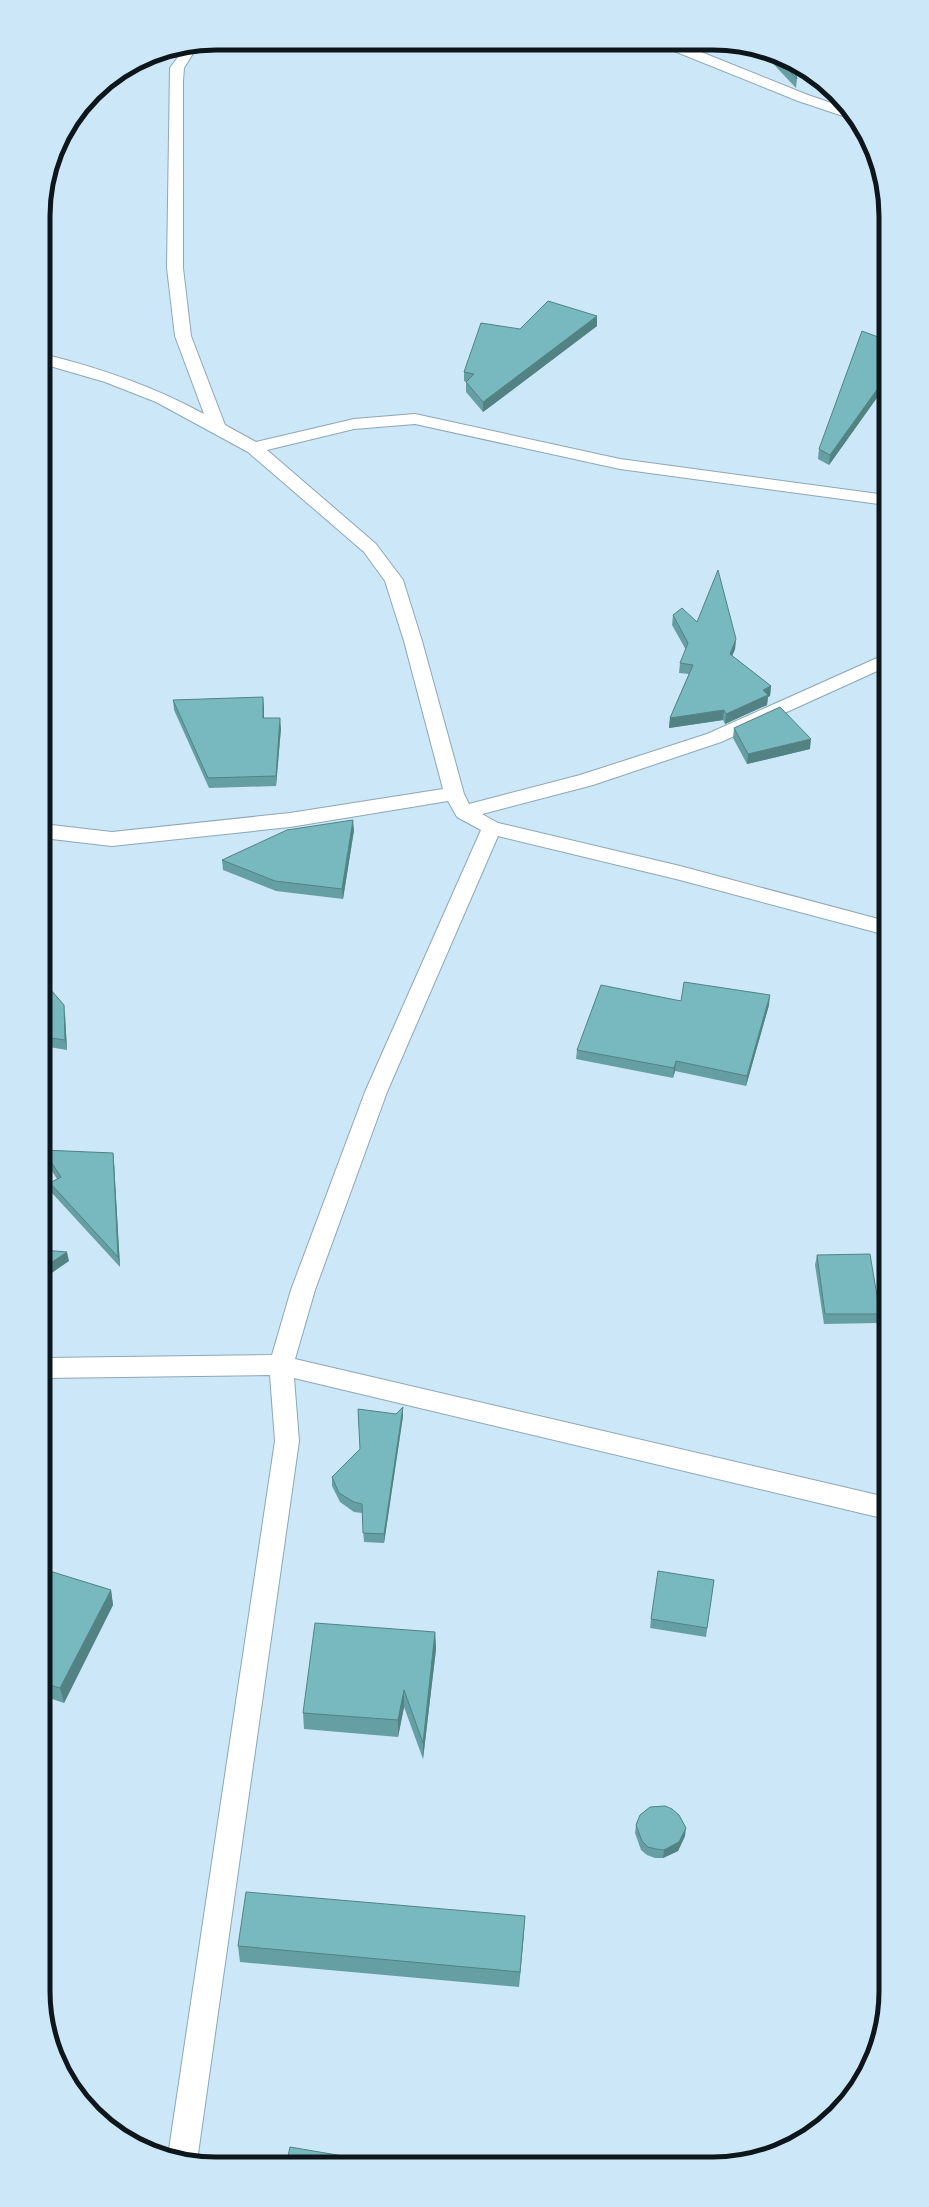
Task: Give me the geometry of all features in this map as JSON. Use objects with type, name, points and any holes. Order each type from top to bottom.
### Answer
[{"type":"street","points":[[684,50],[802,98],[842,111]]},
{"type":"street","points":[[188,52],[178,68],[176,81],[175,268],[183,336],[218,429]]},
{"type":"street","points":[[50,361],[111,378],[162,398],[254,448],[370,548],[394,580],[413,641],[454,794],[464,812],[492,828],[688,875],[879,926]]},
{"type":"street","points":[[254,448],[329,429],[391,418],[415,419],[620,464],[879,499]]},
{"type":"street","points":[[464,812],[586,780],[714,738],[879,663]]},
{"type":"street","points":[[50,832],[112,839],[290,820],[454,794]]},
{"type":"street","points":[[183,2154],[287,1441],[281,1365],[303,1290],[376,1092],[492,828]]},
{"type":"street","points":[[50,1368],[281,1365],[879,1506]]},
{"type":"building","points":[[785,66],[795,71],[797,79]]},
{"type":"building","points":[[548,301],[597,316],[483,402],[466,382],[474,374],[464,372],[481,323],[520,329]]},
{"type":"building","points":[[862,331],[879,337],[879,387],[830,455],[819,449]]},
{"type":"building","points":[[718,570],[736,639],[730,654],[771,686],[763,690],[768,695],[726,714],[724,710],[670,718],[693,665],[680,663],[688,643],[673,615],[682,608],[697,622]]},
{"type":"building","points":[[263,697],[263,718],[280,718],[276,776],[208,778],[173,700]]},
{"type":"building","points":[[780,707],[811,739],[748,754],[734,728]]},
{"type":"building","points":[[353,820],[342,889],[275,881],[222,860],[287,830]]},
{"type":"building","points":[[684,982],[770,995],[747,1076],[676,1061],[674,1068],[577,1050],[601,985],[681,1001]]},
{"type":"building","points":[[50,989],[64,1005],[65,1040],[50,1038]]},
{"type":"building","points":[[50,1150],[113,1153],[118,1257],[50,1183],[61,1177],[50,1160]]},
{"type":"building","points":[[50,1251],[67,1252],[50,1263]]},
{"type":"building","points":[[870,1254],[879,1314],[825,1314],[817,1255]]},
{"type":"building","points":[[403,1407],[384,1534],[363,1533],[362,1504],[354,1502],[339,1493],[332,1477],[360,1449],[358,1409],[396,1414]]},
{"type":"building","points":[[50,1571],[111,1590],[60,1688],[50,1685]]},
{"type":"building","points":[[658,1571],[714,1580],[707,1628],[651,1619]]},
{"type":"building","points":[[315,1623],[435,1632],[423,1743],[404,1690],[398,1720],[303,1713]]},
{"type":"building","points":[[665,1806],[672,1809],[679,1815],[686,1828],[679,1842],[664,1850],[648,1847],[642,1841],[636,1825],[640,1815],[650,1807]]},
{"type":"building","points":[[246,1892],[525,1916],[520,1972],[238,1946]]},
{"type":"building","points":[[290,2147],[343,2156],[343,2157],[288,2157]]}]
